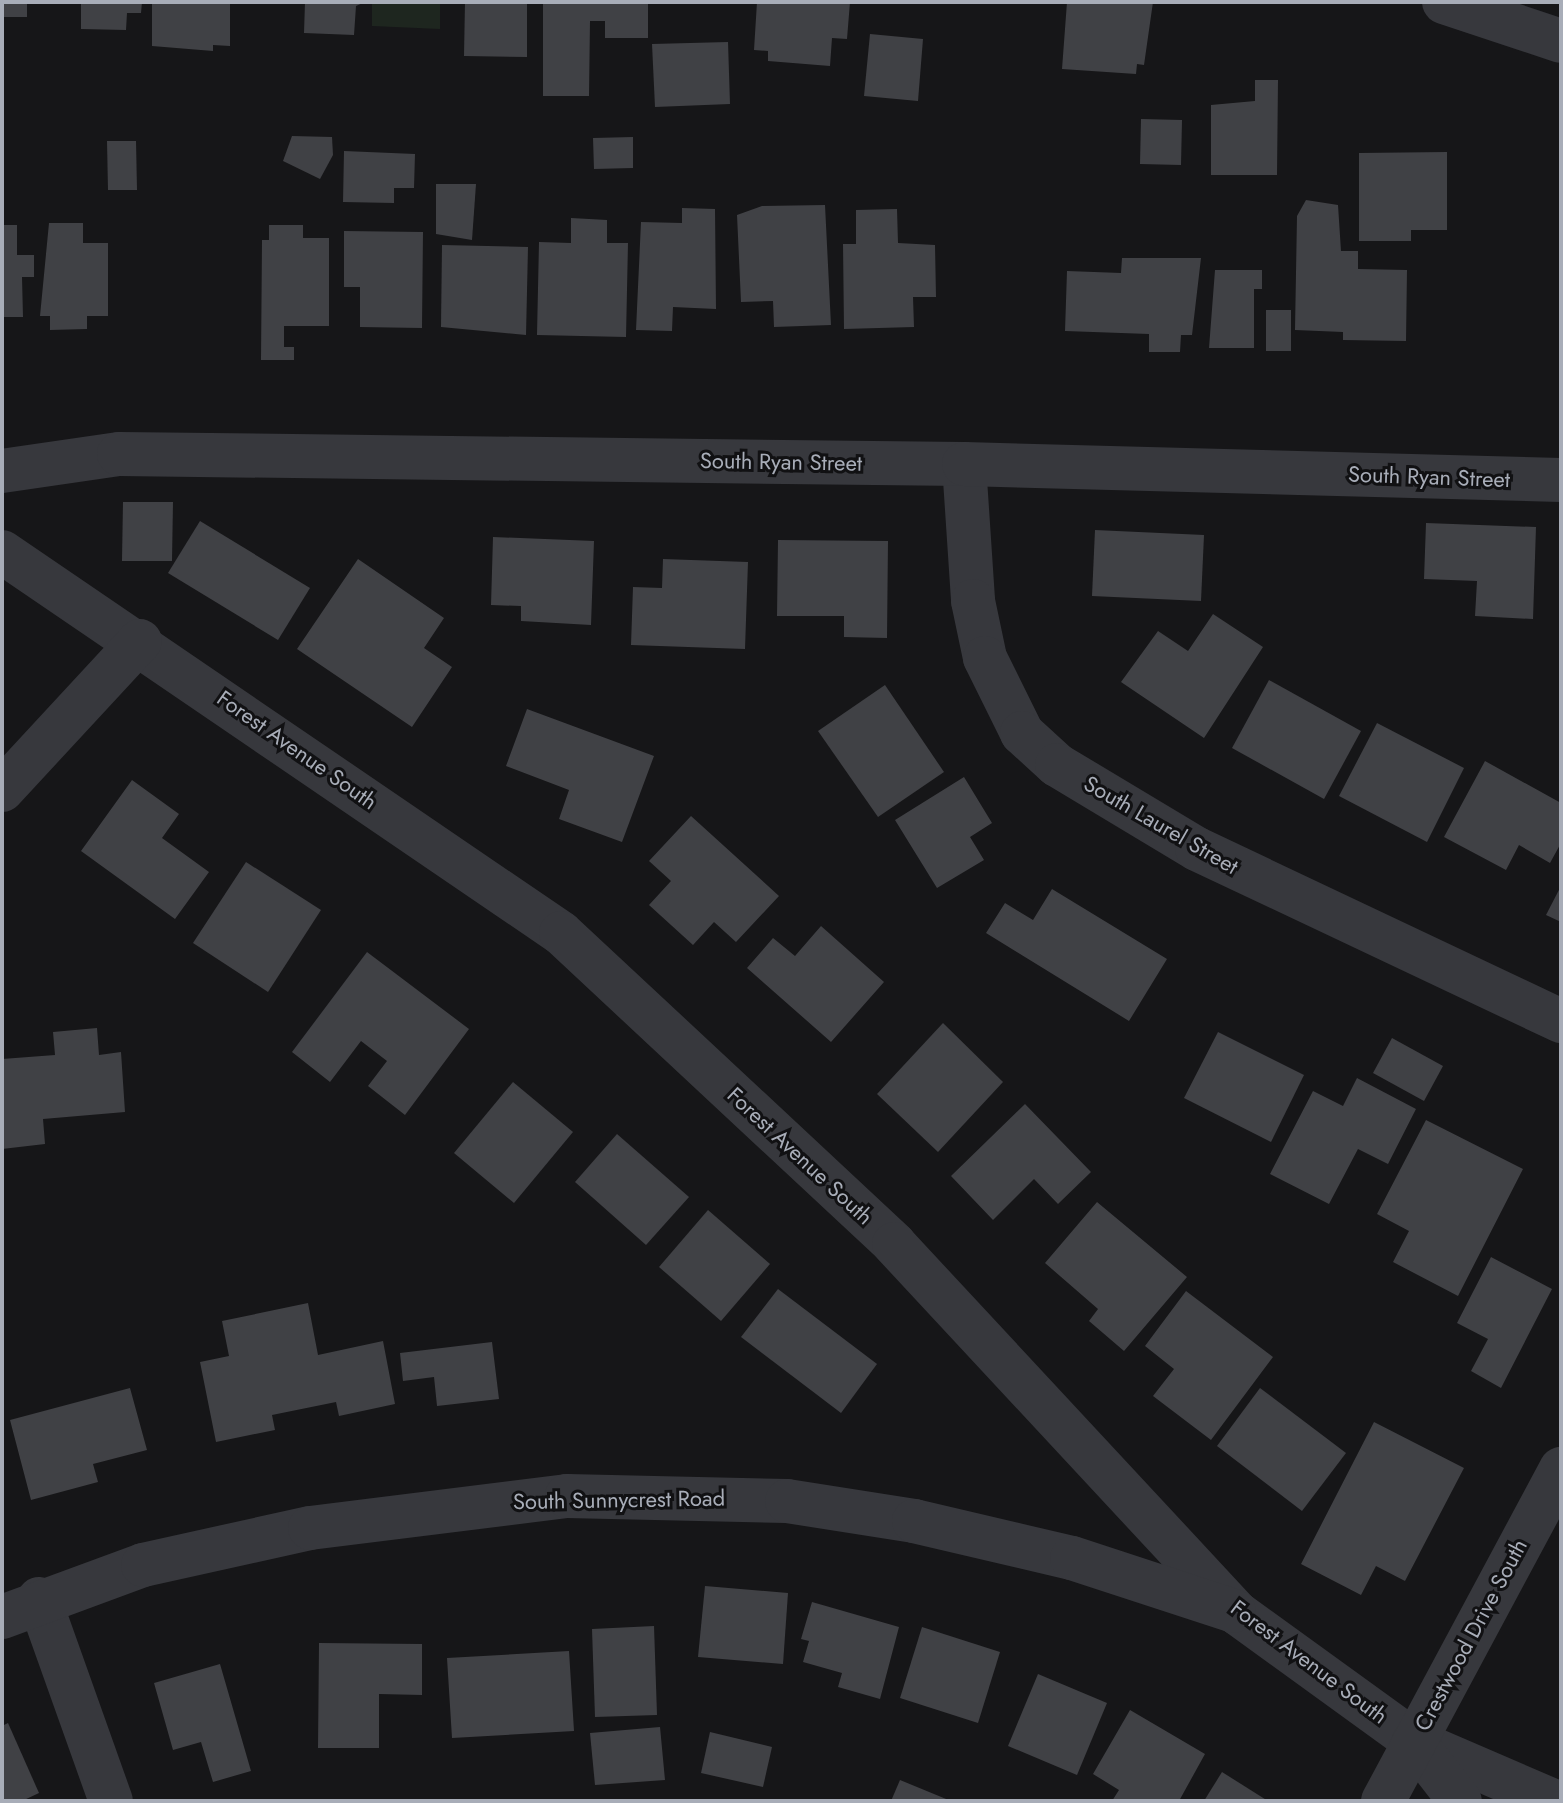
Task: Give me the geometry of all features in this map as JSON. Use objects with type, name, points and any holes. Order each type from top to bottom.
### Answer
[{"type":"street","points":[[1444,2],[1561,41]]},
{"type":"street","name":"South Ryan Street","points":[[2,471],[119,454],[964,464],[1561,480]]},
{"type":"street","name":"South Laurel Street","points":[[964,464],[973,601],[985,658],[1022,733],[1045,754],[1197,849],[1561,1021]]},
{"type":"street","name":"Forest Avenue South","points":[[2,552],[140,641],[561,933],[894,1244],[1237,1613],[1414,1741],[1553,1801]]},
{"type":"street","points":[[2,790],[140,641]]},
{"type":"street","name":"Crestwood Drive South","points":[[1383,1801],[1561,1469]]},
{"type":"street","name":"South Sunnycrest Road","points":[[20,1608],[143,1565],[310,1528],[449,1506],[674,1496],[787,1501],[914,1521],[1072,1558],[1237,1613]]},
{"type":"street","points":[[20,1608],[111,1801]]},
{"type":"street","points":[[1414,1741],[1460,1801]]},
{"type":"shaded area","points":[[372,2],[440,2],[440,29],[372,26]]},
{"type":"building","points":[[2,2],[27,2],[27,17],[2,17]]},
{"type":"building","points":[[81,2],[142,2],[141,13],[127,13],[126,30],[81,29]]},
{"type":"building","points":[[152,2],[230,2],[230,46],[213,45],[213,51],[152,46]]},
{"type":"building","points":[[305,2],[365,2],[356,6],[354,35],[304,33]]},
{"type":"building","points":[[465,2],[527,2],[527,57],[464,56]]},
{"type":"building","points":[[543,2],[648,2],[648,38],[605,38],[605,21],[590,21],[589,96],[543,96]]},
{"type":"building","points":[[757,2],[850,2],[847,39],[832,38],[830,66],[768,61],[768,51],[754,50]]},
{"type":"building","points":[[1067,2],[1153,2],[1144,65],[1137,64],[1136,74],[1062,69]]},
{"type":"building","points":[[870,34],[923,39],[918,101],[864,96]]},
{"type":"building","points":[[728,42],[730,104],[655,107],[652,44]]},
{"type":"building","points":[[1255,80],[1278,80],[1277,175],[1211,175],[1211,105],[1255,101]]},
{"type":"building","points":[[1141,119],[1182,120],[1181,165],[1140,164]]},
{"type":"building","points":[[292,136],[332,137],[333,155],[320,179],[283,161]]},
{"type":"building","points":[[633,137],[633,168],[594,169],[593,138]]},
{"type":"building","points":[[107,141],[136,141],[137,190],[108,190]]},
{"type":"building","points":[[344,151],[415,154],[414,188],[394,188],[394,203],[343,202]]},
{"type":"building","points":[[1447,152],[1447,230],[1411,230],[1411,241],[1359,241],[1359,153]]},
{"type":"building","points":[[436,184],[476,184],[472,240],[436,234]]},
{"type":"building","points":[[1306,200],[1338,205],[1341,251],[1358,251],[1358,269],[1407,270],[1406,341],[1343,340],[1343,332],[1295,330],[1297,216]]},
{"type":"building","points":[[825,205],[831,325],[774,327],[773,301],[741,302],[737,215],[762,206]]},
{"type":"building","points":[[682,208],[715,209],[716,309],[673,307],[672,331],[636,330],[641,222],[682,223]]},
{"type":"building","points":[[897,209],[898,243],[935,245],[936,297],[913,297],[914,327],[844,329],[843,244],[856,244],[856,210]]},
{"type":"building","points":[[571,218],[607,220],[607,243],[628,243],[626,337],[537,335],[539,242],[571,243]]},
{"type":"building","points":[[49,223],[83,223],[83,243],[108,243],[108,316],[87,316],[87,329],[50,330],[50,316],[40,316]]},
{"type":"building","points":[[2,225],[17,225],[17,255],[34,255],[34,277],[22,277],[23,317],[2,317]]},
{"type":"building","points":[[269,225],[303,225],[303,238],[329,238],[329,326],[284,326],[284,347],[294,347],[294,360],[261,360],[262,240],[269,240]]},
{"type":"building","points":[[344,231],[423,232],[422,328],[360,327],[360,287],[344,287]]},
{"type":"building","points":[[442,245],[528,247],[526,335],[441,327]]},
{"type":"building","points":[[1122,258],[1201,258],[1192,335],[1181,335],[1180,352],[1149,352],[1149,334],[1065,331],[1067,271],[1121,273]]},
{"type":"building","points":[[1215,270],[1262,270],[1262,289],[1254,289],[1254,348],[1209,348]]},
{"type":"building","points":[[1266,310],[1291,310],[1291,351],[1266,351]]},
{"type":"building","points":[[123,502],[173,502],[172,561],[122,561]]},
{"type":"building","points":[[200,521],[310,588],[278,640],[168,573]]},
{"type":"building","points":[[1426,523],[1536,527],[1533,619],[1475,616],[1477,581],[1424,579]]},
{"type":"building","points":[[1095,530],[1204,535],[1201,601],[1092,596]]},
{"type":"building","points":[[493,537],[594,541],[591,625],[521,621],[521,606],[491,605]]},
{"type":"building","points":[[778,540],[888,541],[887,638],[844,637],[844,616],[777,616]]},
{"type":"building","points":[[358,559],[444,618],[424,648],[452,667],[412,727],[297,649]]},
{"type":"building","points":[[663,559],[748,562],[745,649],[631,645],[633,587],[662,588]]},
{"type":"building","points":[[1213,614],[1263,647],[1204,738],[1121,682],[1158,631],[1188,651]]},
{"type":"building","points":[[1269,680],[1361,731],[1324,799],[1232,748]]},
{"type":"building","points":[[885,685],[944,772],[878,817],[818,731]]},
{"type":"building","points":[[527,709],[654,756],[622,842],[559,819],[569,790],[506,766]]},
{"type":"building","points":[[1377,723],[1464,768],[1427,842],[1339,796]]},
{"type":"building","points":[[1485,761],[1561,803],[1561,843],[1550,863],[1519,845],[1506,870],[1444,837]]},
{"type":"building","points":[[964,777],[992,823],[970,837],[984,860],[937,888],[895,820]]},
{"type":"building","points":[[132,780],[179,814],[162,838],[209,872],[175,919],[81,851]]},
{"type":"building","points":[[691,816],[779,896],[736,942],[714,922],[693,945],[649,905],[671,881],[649,861]]},
{"type":"building","points":[[246,862],[321,910],[268,992],[193,943]]},
{"type":"building","points":[[1561,886],[1561,922],[1546,915]]},
{"type":"building","points":[[1052,889],[1167,959],[1129,1021],[986,933],[1005,903],[1033,920]]},
{"type":"building","points":[[821,926],[884,982],[831,1042],[747,968],[773,938],[795,956]]},
{"type":"building","points":[[367,952],[469,1029],[405,1115],[368,1086],[387,1061],[361,1041],[330,1082],[292,1052]]},
{"type":"building","points":[[943,1023],[1003,1082],[938,1152],[877,1094]]},
{"type":"building","points":[[97,1028],[99,1055],[121,1052],[125,1112],[43,1119],[45,1144],[2,1149],[2,1059],[55,1055],[53,1032]]},
{"type":"building","points":[[1218,1032],[1304,1075],[1271,1142],[1184,1098]]},
{"type":"building","points":[[1392,1038],[1443,1066],[1424,1101],[1373,1073]]},
{"type":"building","points":[[1357,1078],[1416,1109],[1388,1164],[1358,1149],[1329,1204],[1270,1174],[1313,1091],[1343,1106]]},
{"type":"building","points":[[513,1082],[573,1132],[514,1203],[454,1153]]},
{"type":"building","points":[[1025,1104],[1091,1172],[1058,1204],[1034,1179],[993,1220],[951,1176]]},
{"type":"building","points":[[1426,1120],[1523,1169],[1458,1296],[1393,1262],[1409,1231],[1377,1214]]},
{"type":"building","points":[[617,1134],[689,1197],[646,1245],[575,1182]]},
{"type":"building","points":[[1097,1202],[1187,1277],[1124,1351],[1089,1321],[1098,1309],[1045,1263]]},
{"type":"building","points":[[708,1210],[770,1264],[721,1321],[659,1267]]},
{"type":"building","points":[[1491,1257],[1552,1289],[1501,1388],[1471,1371],[1488,1339],[1457,1323]]},
{"type":"building","points":[[778,1289],[877,1364],[841,1413],[741,1337]]},
{"type":"building","points":[[1186,1291],[1273,1357],[1211,1440],[1153,1396],[1174,1369],[1145,1346]]},
{"type":"building","points":[[308,1303],[318,1355],[383,1341],[395,1404],[339,1416],[336,1402],[272,1415],[275,1430],[216,1442],[200,1362],[229,1356],[222,1321]]},
{"type":"building","points":[[492,1342],[499,1399],[437,1406],[434,1377],[403,1381],[400,1353]]},
{"type":"building","points":[[130,1388],[147,1450],[93,1464],[98,1482],[31,1500],[10,1420]]},
{"type":"building","points":[[1260,1388],[1346,1453],[1302,1511],[1217,1446]]},
{"type":"building","points":[[1374,1422],[1464,1468],[1405,1581],[1376,1566],[1361,1595],[1301,1564]]},
{"type":"building","points":[[705,1586],[788,1593],[783,1664],[698,1657]]},
{"type":"building","points":[[812,1602],[899,1627],[880,1699],[838,1687],[842,1673],[803,1662],[809,1641],[801,1639]]},
{"type":"building","points":[[654,1626],[657,1715],[595,1717],[592,1629]]},
{"type":"building","points":[[922,1627],[1000,1652],[978,1723],[900,1698]]},
{"type":"building","points":[[319,1643],[422,1644],[422,1695],[379,1694],[379,1748],[318,1748]]},
{"type":"building","points":[[569,1651],[574,1731],[452,1738],[447,1658]]},
{"type":"building","points":[[220,1664],[251,1771],[213,1782],[201,1742],[173,1750],[154,1683]]},
{"type":"building","points":[[1038,1674],[1107,1703],[1077,1775],[1008,1746]]},
{"type":"building","points":[[1130,1710],[1205,1754],[1179,1801],[1112,1801],[1119,1790],[1093,1774]]},
{"type":"building","points":[[8,1723],[39,1793],[22,1801],[2,1801],[2,1726]]},
{"type":"building","points":[[660,1727],[665,1780],[595,1785],[590,1733]]},
{"type":"building","points":[[710,1732],[772,1747],[763,1787],[701,1773]]},
{"type":"building","points":[[1222,1772],[1268,1801],[1204,1801]]},
{"type":"building","points":[[900,1780],[951,1801],[891,1801]]}]
